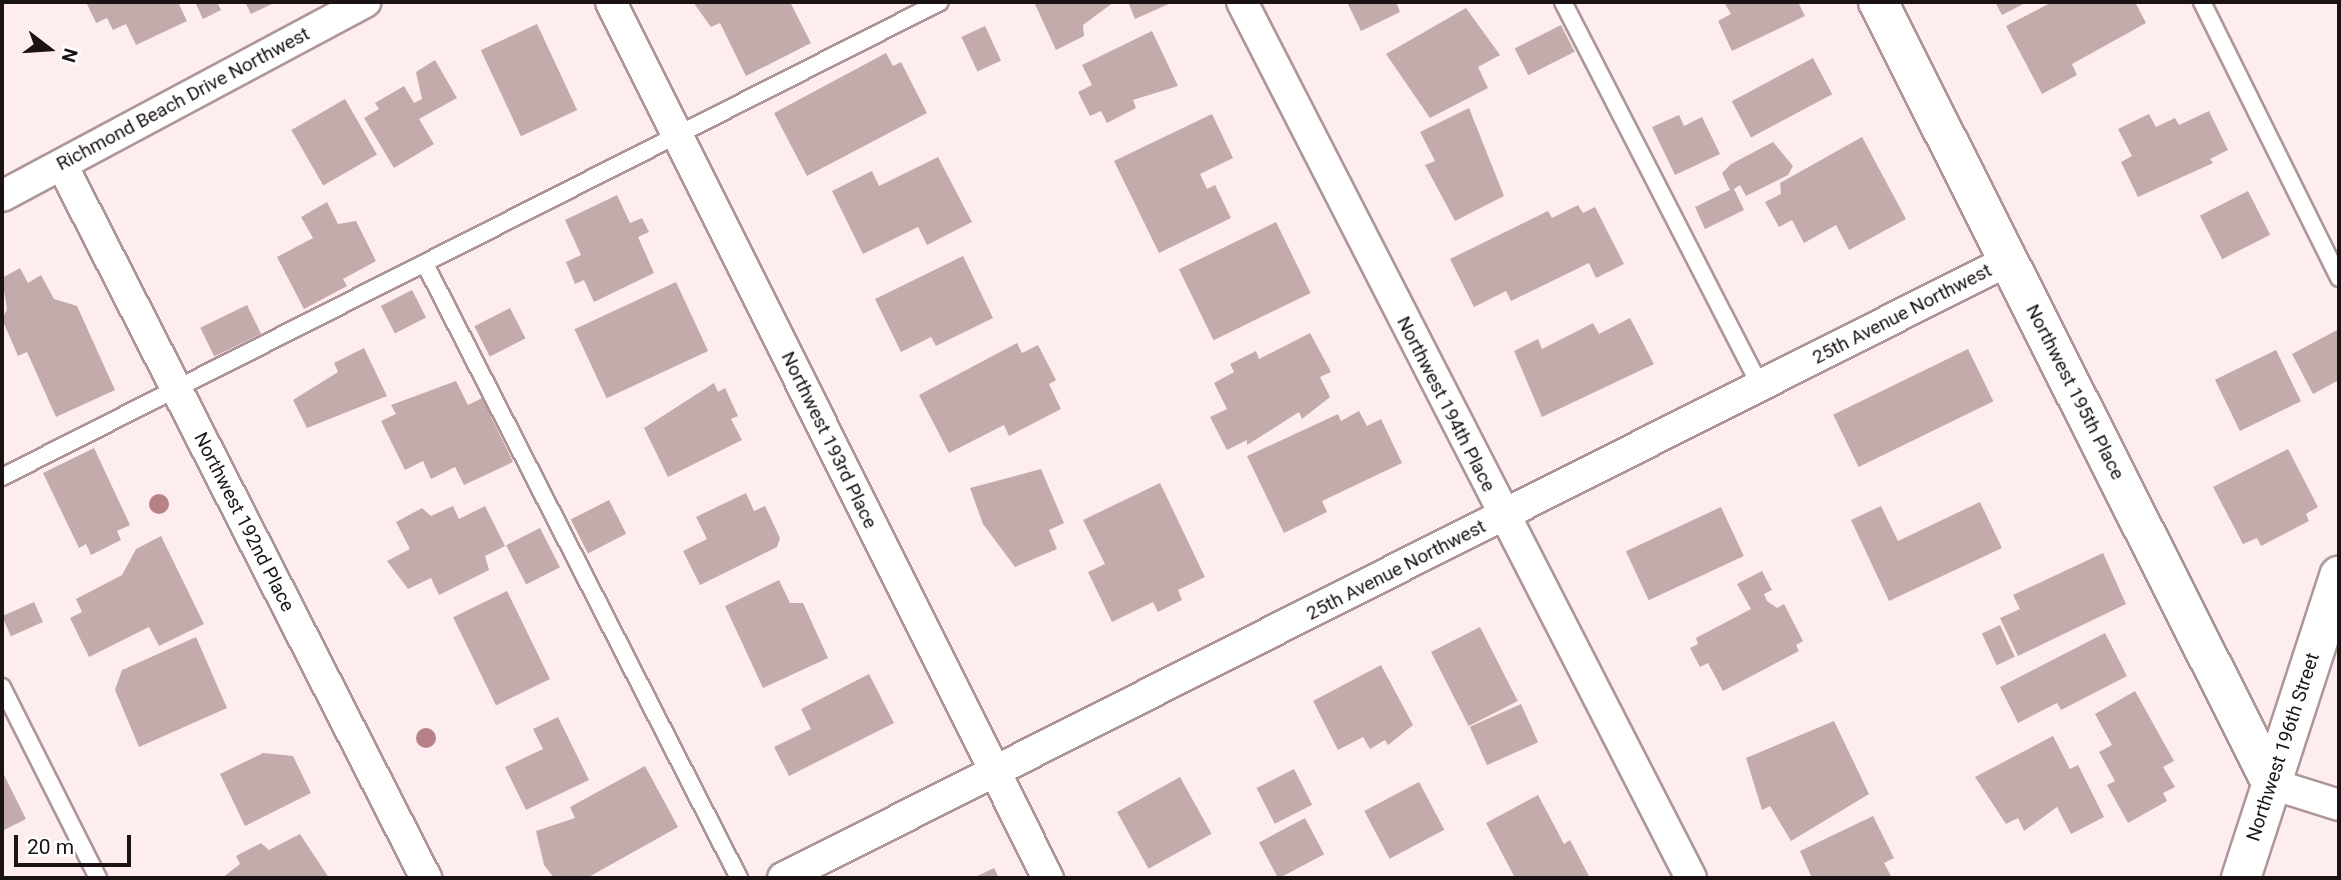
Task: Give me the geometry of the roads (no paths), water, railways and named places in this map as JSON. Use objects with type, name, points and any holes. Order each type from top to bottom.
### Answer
[{"type":"street","name":"Richmond Beach Drive Northwest","points":[[2,196],[365,2]]},
{"type":"street","name":"Northwest 193rd Place","points":[[611,2],[1048,878]]},
{"type":"street","name":"Northwest 194th Place","points":[[1242,2],[1503,516],[1691,878]]},
{"type":"street","name":"Northwest 195th Place","points":[[1878,2],[2272,784]]},
{"type":"street","name":"Northwest 192nd Place","points":[[62,165],[426,878]]},
{"type":"street","name":"25th Avenue Northwest","points":[[783,878],[2009,260]]},
{"type":"street","name":"Northwest 196th Street","points":[[2241,878],[2339,576]]},
{"type":"street","points":[[2272,784],[2339,805]]},
{"type":"lane","points":[[2,477],[940,2]]},
{"type":"lane","points":[[1563,2],[1760,386]]},
{"type":"lane","points":[[2202,2],[2339,278]]},
{"type":"lane","points":[[425,264],[739,878]]},
{"type":"lane","points":[[2,687],[98,878]]}]
